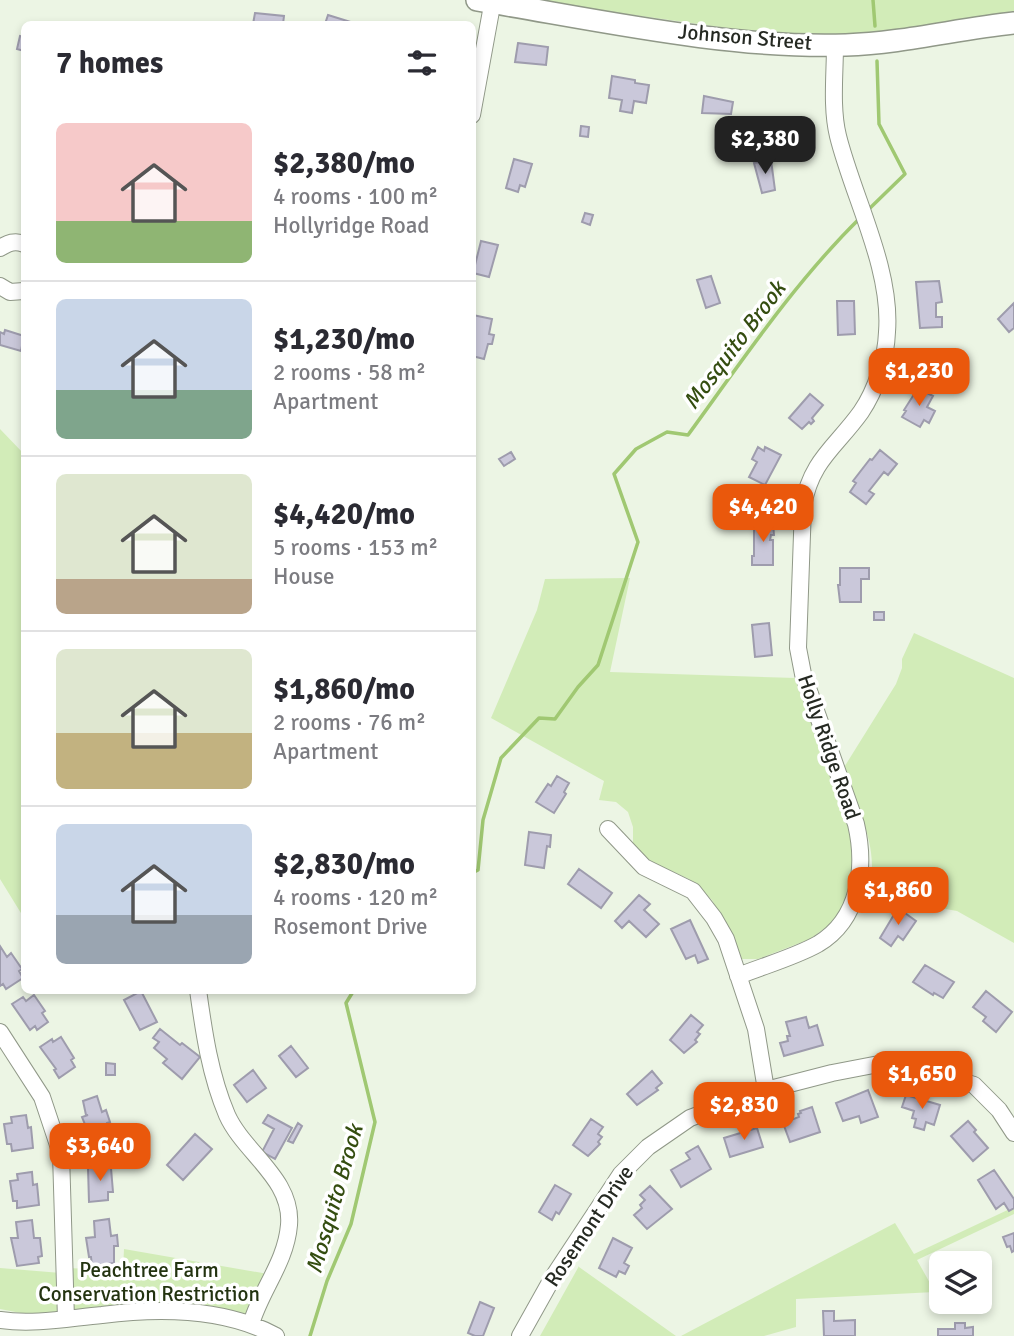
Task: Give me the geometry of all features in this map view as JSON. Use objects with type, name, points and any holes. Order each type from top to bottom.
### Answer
[{"type":"street","name":"Johnson Street","points":[[488,1],[726,38],[835,45],[891,41],[1014,23]]},
{"type":"street","points":[[476,86],[488,1]]},
{"type":"street","name":"Holly Ridge Road","points":[[738,976],[818,944],[845,917],[854,902],[859,884],[860,843],[856,824],[810,699],[798,648],[805,491],[819,462],[862,410],[884,357],[888,331],[884,289],[837,133],[835,45]]},
{"type":"street","points":[[0,248],[7,243],[21,243]]},
{"type":"street","points":[[0,286],[10,292],[21,291]]},
{"type":"street","points":[[608,829],[644,867],[692,891],[705,904],[726,939],[756,1030],[766,1090]]},
{"type":"street","points":[[199,994],[210,1065],[227,1114],[241,1141],[271,1173],[289,1212],[287,1241],[274,1275],[257,1303],[251,1324]]},
{"type":"street","points":[[0,1032],[43,1097],[61,1154],[66,1319]]},
{"type":"street","name":"Rosemont Drive","points":[[520,1336],[588,1222],[632,1162],[648,1147],[690,1118],[766,1090],[884,1063],[906,1065],[974,1085],[999,1110],[1014,1133]]},
{"type":"street","points":[[0,1320],[30,1322],[152,1311],[209,1316],[251,1324],[276,1336]]},
{"type":"green space","points":[[527,0],[1014,0],[1014,11],[849,38],[777,35]]},
{"type":"green space","points":[[0,429],[21,451],[21,913],[0,879]]},
{"type":"green space","points":[[630,578],[610,672],[796,678],[853,841],[848,895],[841,913],[810,939],[758,959],[741,959],[712,900],[689,879],[643,858],[633,845],[633,827],[628,812],[616,802],[599,800],[604,781],[491,718],[537,610],[545,579]]},
{"type":"green space","points":[[914,633],[1014,678],[1014,943],[957,911],[866,895],[871,880],[870,848],[861,815],[843,769],[896,684],[902,668],[902,659]]},
{"type":"green space","points":[[1014,1207],[1014,1214],[936,1251],[929,1251],[929,1254],[917,1260],[929,1281],[929,1292],[796,1299],[796,1327],[764,1336],[681,1336],[895,1223],[914,1254]]},
{"type":"green space","name":"Peachtree Farm Conservation Restriction","points":[[124,1249],[274,1275],[251,1324],[209,1316],[66,1319],[65,1268],[123,1270]]},
{"type":"green space","points":[[579,1267],[676,1336],[540,1336]]},
{"type":"green space","name":"Peachtree Farm Conservation Restriction","points":[[0,1268],[61,1273],[63,1316],[0,1309]]},
{"type":"building","points":[[255,13],[284,16],[283,21],[254,21]]},
{"type":"building","points":[[328,15],[347,21],[326,21]]},
{"type":"building","points":[[20,36],[21,36],[21,50],[17,49]]},
{"type":"building","points":[[518,43],[548,47],[546,65],[515,62]]},
{"type":"building","points":[[612,76],[649,85],[646,103],[634,101],[632,113],[620,111],[622,100],[609,98]]},
{"type":"building","points":[[704,96],[733,102],[731,114],[702,113]]},
{"type":"building","points":[[581,126],[589,127],[588,137],[580,136]]},
{"type":"building","points":[[514,159],[532,164],[525,187],[520,185],[518,192],[506,188]]},
{"type":"building","points":[[771,160],[775,190],[762,193],[754,163]]},
{"type":"building","points":[[585,213],[593,215],[590,225],[582,222]]},
{"type":"building","points":[[481,241],[498,245],[489,277],[476,274]]},
{"type":"building","points":[[711,276],[720,303],[706,308],[697,280]]},
{"type":"building","points":[[939,281],[942,302],[936,303],[936,317],[942,317],[942,327],[920,328],[916,282]]},
{"type":"building","points":[[837,301],[854,301],[855,334],[838,335]]},
{"type":"building","points":[[1014,303],[1014,328],[1009,332],[998,319]]},
{"type":"building","points":[[476,316],[492,319],[489,334],[494,335],[484,359],[476,357]]},
{"type":"building","points":[[5,330],[21,335],[21,351],[0,345],[0,332],[4,334]]},
{"type":"building","points":[[918,388],[933,396],[927,407],[935,411],[929,423],[924,420],[920,427],[902,417]]},
{"type":"building","points":[[810,394],[823,405],[812,418],[814,421],[802,429],[789,418]]},
{"type":"building","points":[[758,447],[764,451],[765,447],[781,455],[765,485],[749,477],[757,462],[752,459]]},
{"type":"building","points":[[880,450],[897,464],[888,475],[884,472],[869,491],[874,494],[866,504],[850,492],[856,483],[853,481]]},
{"type":"building","points":[[511,452],[515,459],[504,466],[499,459]]},
{"type":"building","points":[[754,523],[773,523],[774,535],[771,535],[770,540],[773,540],[773,565],[752,565]]},
{"type":"building","points":[[840,568],[869,568],[869,579],[861,579],[861,602],[840,602]]},
{"type":"building","points":[[874,612],[884,612],[884,620],[874,620]]},
{"type":"building","points":[[769,623],[772,655],[755,657],[752,625]]},
{"type":"building","points":[[557,776],[569,783],[564,792],[566,794],[554,813],[536,802]]},
{"type":"building","points":[[529,832],[551,835],[544,868],[525,865]]},
{"type":"building","points":[[579,869],[612,893],[601,908],[568,884]]},
{"type":"building","points":[[639,895],[650,904],[644,910],[659,924],[646,937],[629,921],[622,928],[615,921]]},
{"type":"building","points":[[898,908],[916,921],[903,940],[898,936],[891,946],[880,938]]},
{"type":"building","points":[[690,920],[708,959],[698,963],[695,955],[686,959],[671,929]]},
{"type":"building","points":[[0,946],[7,957],[11,953],[21,968],[21,979],[6,989],[3,984],[0,986]]},
{"type":"building","points":[[925,965],[954,982],[943,998],[913,982]]},
{"type":"building","points":[[986,991],[1012,1012],[996,1032],[983,1021],[986,1017],[973,1007]]},
{"type":"building","points":[[135,994],[143,994],[157,1022],[140,1030],[124,1000]]},
{"type":"building","points":[[34,995],[45,1011],[42,1013],[48,1022],[37,1030],[35,1026],[30,1030],[12,1004],[23,997],[26,1001]]},
{"type":"building","points":[[691,1015],[703,1025],[697,1032],[700,1034],[695,1040],[697,1042],[684,1053],[670,1040]]},
{"type":"building","points":[[806,1017],[809,1028],[817,1025],[823,1045],[784,1056],[780,1043],[788,1041],[787,1036],[790,1036],[786,1022]]},
{"type":"building","points":[[160,1029],[200,1057],[182,1079],[163,1063],[167,1059],[154,1048],[159,1042],[153,1038]]},
{"type":"building","points":[[61,1037],[74,1058],[71,1060],[75,1067],[59,1078],[54,1070],[56,1069],[40,1047]]},
{"type":"building","points":[[291,1046],[308,1068],[296,1077],[279,1056]]},
{"type":"building","points":[[106,1063],[115,1064],[115,1075],[106,1075]]},
{"type":"building","points":[[253,1070],[266,1088],[247,1102],[234,1085]]},
{"type":"building","points":[[652,1071],[662,1083],[656,1088],[658,1090],[637,1105],[627,1094]]},
{"type":"building","points":[[868,1090],[878,1117],[861,1123],[859,1116],[843,1121],[836,1103]]},
{"type":"building","points":[[906,1095],[940,1105],[934,1125],[926,1122],[924,1130],[914,1127],[914,1111],[902,1107]]},
{"type":"building","points":[[97,1096],[102,1112],[106,1110],[110,1122],[107,1123],[109,1139],[87,1144],[81,1129],[86,1127],[82,1117],[88,1115],[83,1101]]},
{"type":"building","points":[[812,1107],[820,1132],[790,1142],[783,1123],[799,1117],[800,1111]]},
{"type":"building","points":[[26,1115],[28,1128],[31,1127],[33,1148],[12,1151],[11,1144],[7,1144],[4,1124],[12,1123],[11,1117]]},
{"type":"building","points":[[268,1115],[292,1128],[275,1159],[262,1152],[274,1129],[263,1123]]},
{"type":"building","points":[[591,1119],[603,1127],[598,1134],[602,1137],[598,1142],[600,1144],[588,1156],[573,1145]]},
{"type":"building","points":[[968,1121],[988,1148],[973,1161],[951,1136]]},
{"type":"building","points":[[298,1123],[302,1126],[293,1143],[288,1141]]},
{"type":"building","points":[[757,1128],[763,1147],[730,1157],[724,1138]]},
{"type":"building","points":[[195,1134],[212,1149],[183,1180],[167,1165]]},
{"type":"building","points":[[698,1146],[711,1169],[681,1187],[671,1170],[690,1159],[686,1153]]},
{"type":"building","points":[[88,1168],[111,1168],[113,1192],[108,1192],[108,1200],[89,1202]]},
{"type":"building","points":[[994,1170],[1014,1199],[1014,1208],[1009,1211],[1004,1203],[996,1209],[978,1180]]},
{"type":"building","points":[[32,1172],[33,1185],[37,1184],[39,1205],[17,1208],[17,1201],[13,1201],[10,1181],[18,1180],[17,1174]]},
{"type":"building","points":[[555,1185],[571,1194],[559,1214],[556,1212],[552,1220],[539,1212]]},
{"type":"building","points":[[650,1186],[672,1209],[647,1229],[634,1215],[642,1208],[640,1205],[645,1200],[640,1195]]},
{"type":"building","points":[[109,1219],[111,1236],[117,1235],[118,1246],[114,1246],[114,1263],[92,1266],[86,1238],[95,1237],[94,1221]]},
{"type":"building","points":[[32,1220],[34,1238],[40,1238],[42,1256],[38,1257],[39,1263],[17,1266],[11,1238],[18,1238],[16,1222]]},
{"type":"building","points":[[1014,1233],[1014,1251],[1012,1252],[1003,1237]]},
{"type":"building","points":[[613,1238],[632,1248],[624,1263],[629,1266],[625,1274],[619,1271],[616,1277],[599,1268]]},
{"type":"building","points":[[480,1302],[494,1308],[483,1336],[475,1336],[468,1333]]},
{"type":"building","points":[[823,1311],[834,1311],[834,1321],[855,1320],[855,1336],[824,1336]]},
{"type":"building","points":[[955,1323],[965,1323],[965,1328],[973,1327],[973,1336],[938,1336],[938,1329],[955,1329]]},
{"type":"waterway","name":"Mosquito Brook","points":[[873,0],[875,26]]},
{"type":"waterway","name":"Mosquito Brook","points":[[868,210],[905,174],[879,124],[877,61]]},
{"type":"waterway","name":"Mosquito Brook","points":[[476,871],[483,820],[501,758],[539,718],[555,719],[598,665],[638,542],[614,474],[636,449],[667,432],[688,435],[791,296],[860,218]]},
{"type":"waterway","name":"Mosquito Brook","points":[[310,1336],[327,1281],[351,1224],[375,1122],[346,1003],[352,994]]}]
